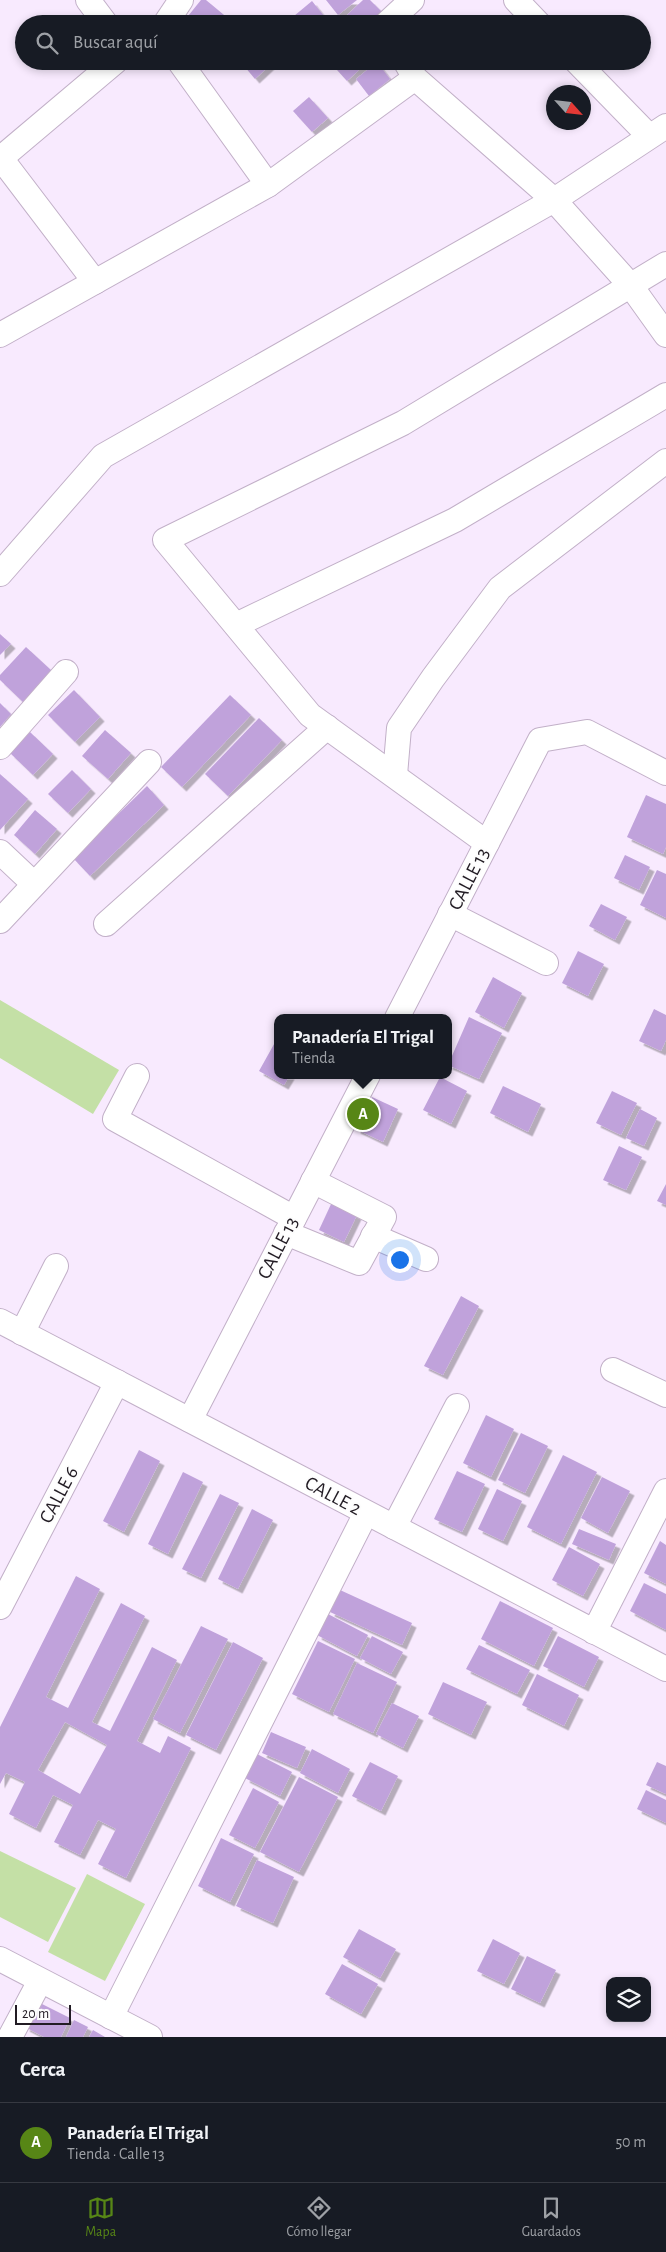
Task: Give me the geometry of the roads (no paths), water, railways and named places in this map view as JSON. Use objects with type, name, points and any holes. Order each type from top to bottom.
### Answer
[{"type":"street","points":[[88,0],[99,15]]},
{"type":"street","points":[[171,15],[181,0]]},
{"type":"street","points":[[396,15],[412,0]]},
{"type":"street","points":[[516,0],[530,15]]},
{"type":"street","points":[[95,282],[0,158],[105,70]]},
{"type":"street","points":[[185,70],[268,185]]},
{"type":"street","points":[[0,335],[268,185],[409,70]]},
{"type":"street","points":[[411,70],[554,200],[631,286],[666,335]]},
{"type":"street","points":[[0,574],[104,456],[554,200],[658,131],[587,70]]},
{"type":"street","points":[[487,843],[310,715],[165,540],[403,423],[666,264]]},
{"type":"street","points":[[236,625],[455,520],[666,395]]},
{"type":"street","points":[[395,775],[399,728],[433,678],[500,588],[666,460]]},
{"type":"street","points":[[0,746],[66,672]]},
{"type":"street","points":[[106,924],[327,727]]},
{"type":"street","name":"CALLE 13","points":[[399,1014],[540,740],[587,732],[666,773]]},
{"type":"street","points":[[0,921],[148,762]]},
{"type":"street","points":[[0,852],[34,884]]},
{"type":"street","points":[[450,914],[546,963]]},
{"type":"street","points":[[137,1076],[115,1119],[290,1226],[359,1263],[384,1217],[313,1181]]},
{"type":"street","name":"CALLE 13","points":[[190,1420],[366,1079]]},
{"type":"street","points":[[373,1236],[426,1259]]},
{"type":"street","points":[[22,1333],[56,1266]]},
{"type":"street","name":"CALLE 2","points":[[0,1322],[666,1669]]},
{"type":"street","points":[[613,1370],[666,1395]]},
{"type":"street","name":"CALLE 6","points":[[3,1593],[117,1382]]},
{"type":"street","points":[[394,1527],[457,1406]]},
{"type":"street","points":[[594,1632],[666,1491]]},
{"type":"street","points":[[111,2017],[366,1513]]},
{"type":"street","points":[[0,1959],[150,2037]]},
{"type":"street","points":[[10,2037],[40,1981]]},
{"type":"place","name":"Panadería El Trigal","points":[[363,1114]]}]
